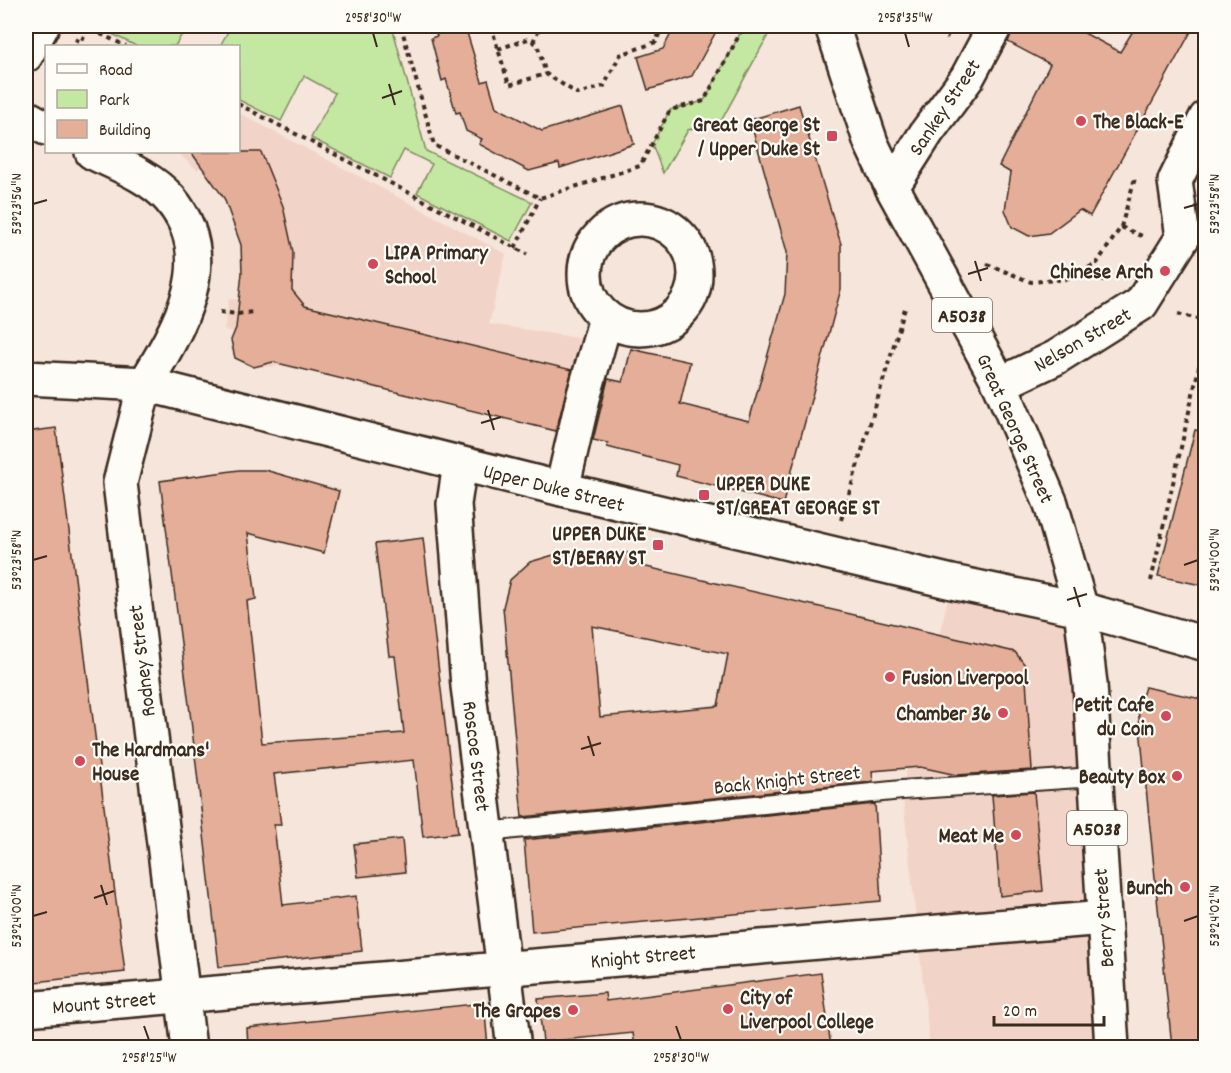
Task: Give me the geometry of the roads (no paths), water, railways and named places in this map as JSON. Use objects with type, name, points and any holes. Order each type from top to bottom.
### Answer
[{"type":"street","points":[[26,55],[42,26]]},
{"type":"street","name":"Great George Street","points":[[832,26],[871,143],[1000,384],[1051,504],[1081,609]]},
{"type":"street","name":"Sankey Street","points":[[892,186],[927,132],[967,78],[995,26]]},
{"type":"street","points":[[26,117],[45,127]]},
{"type":"street","name":"Nelson Street","points":[[1000,384],[1055,358],[1141,304],[1183,237],[1175,181],[1206,118]]},
{"type":"street","name":"Rodney Street","points":[[94,153],[136,174],[169,198],[183,222],[195,256],[193,283],[173,338],[145,384],[120,483],[189,1047]]},
{"type":"street","points":[[561,489],[583,398],[606,318]]},
{"type":"street","name":"Upper Duke Street","points":[[26,378],[145,384],[561,489],[952,582],[1081,609],[1206,644]]},
{"type":"street","name":"Roscoe Street","points":[[460,464],[454,504],[468,686],[514,1047]]},
{"type":"street","name":"Berry Street","points":[[1081,609],[1090,684],[1112,1047]]},
{"type":"street","name":"Knight Street","points":[[182,994],[1104,918]]},
{"type":"street","name":"Mount Street","points":[[26,1009],[182,994]]},
{"type":"lane","name":"Back Knight Street","points":[[486,832],[902,790],[1094,777]]},
{"type":"place","name":"The Black-E","points":[[1081,121]]},
{"type":"place","name":"Great George St / Upper Duke St","points":[[832,136]]},
{"type":"place","name":"LIPA Primary School","points":[[373,264]]},
{"type":"place","name":"Chinese Arch","points":[[1165,271]]},
{"type":"place","name":"UPPER DUKE ST/GREAT GEORGE ST","points":[[704,495]]},
{"type":"place","name":"UPPER DUKE ST/BERRY ST","points":[[658,545]]},
{"type":"place","name":"Fusion Liverpool","points":[[890,677]]},
{"type":"place","name":"Chamber 36","points":[[1003,713]]},
{"type":"place","name":"Petit Cafe du Coin","points":[[1166,716]]},
{"type":"place","name":"The Hardmans' House","points":[[80,761]]},
{"type":"place","name":"Beauty Box","points":[[1177,776]]},
{"type":"place","name":"Meat Me","points":[[1016,835]]},
{"type":"place","name":"Bunch","points":[[1185,887]]},
{"type":"place","name":"City of Liverpool College","points":[[728,1009]]},
{"type":"place","name":"The Grapes","points":[[573,1010]]}]
